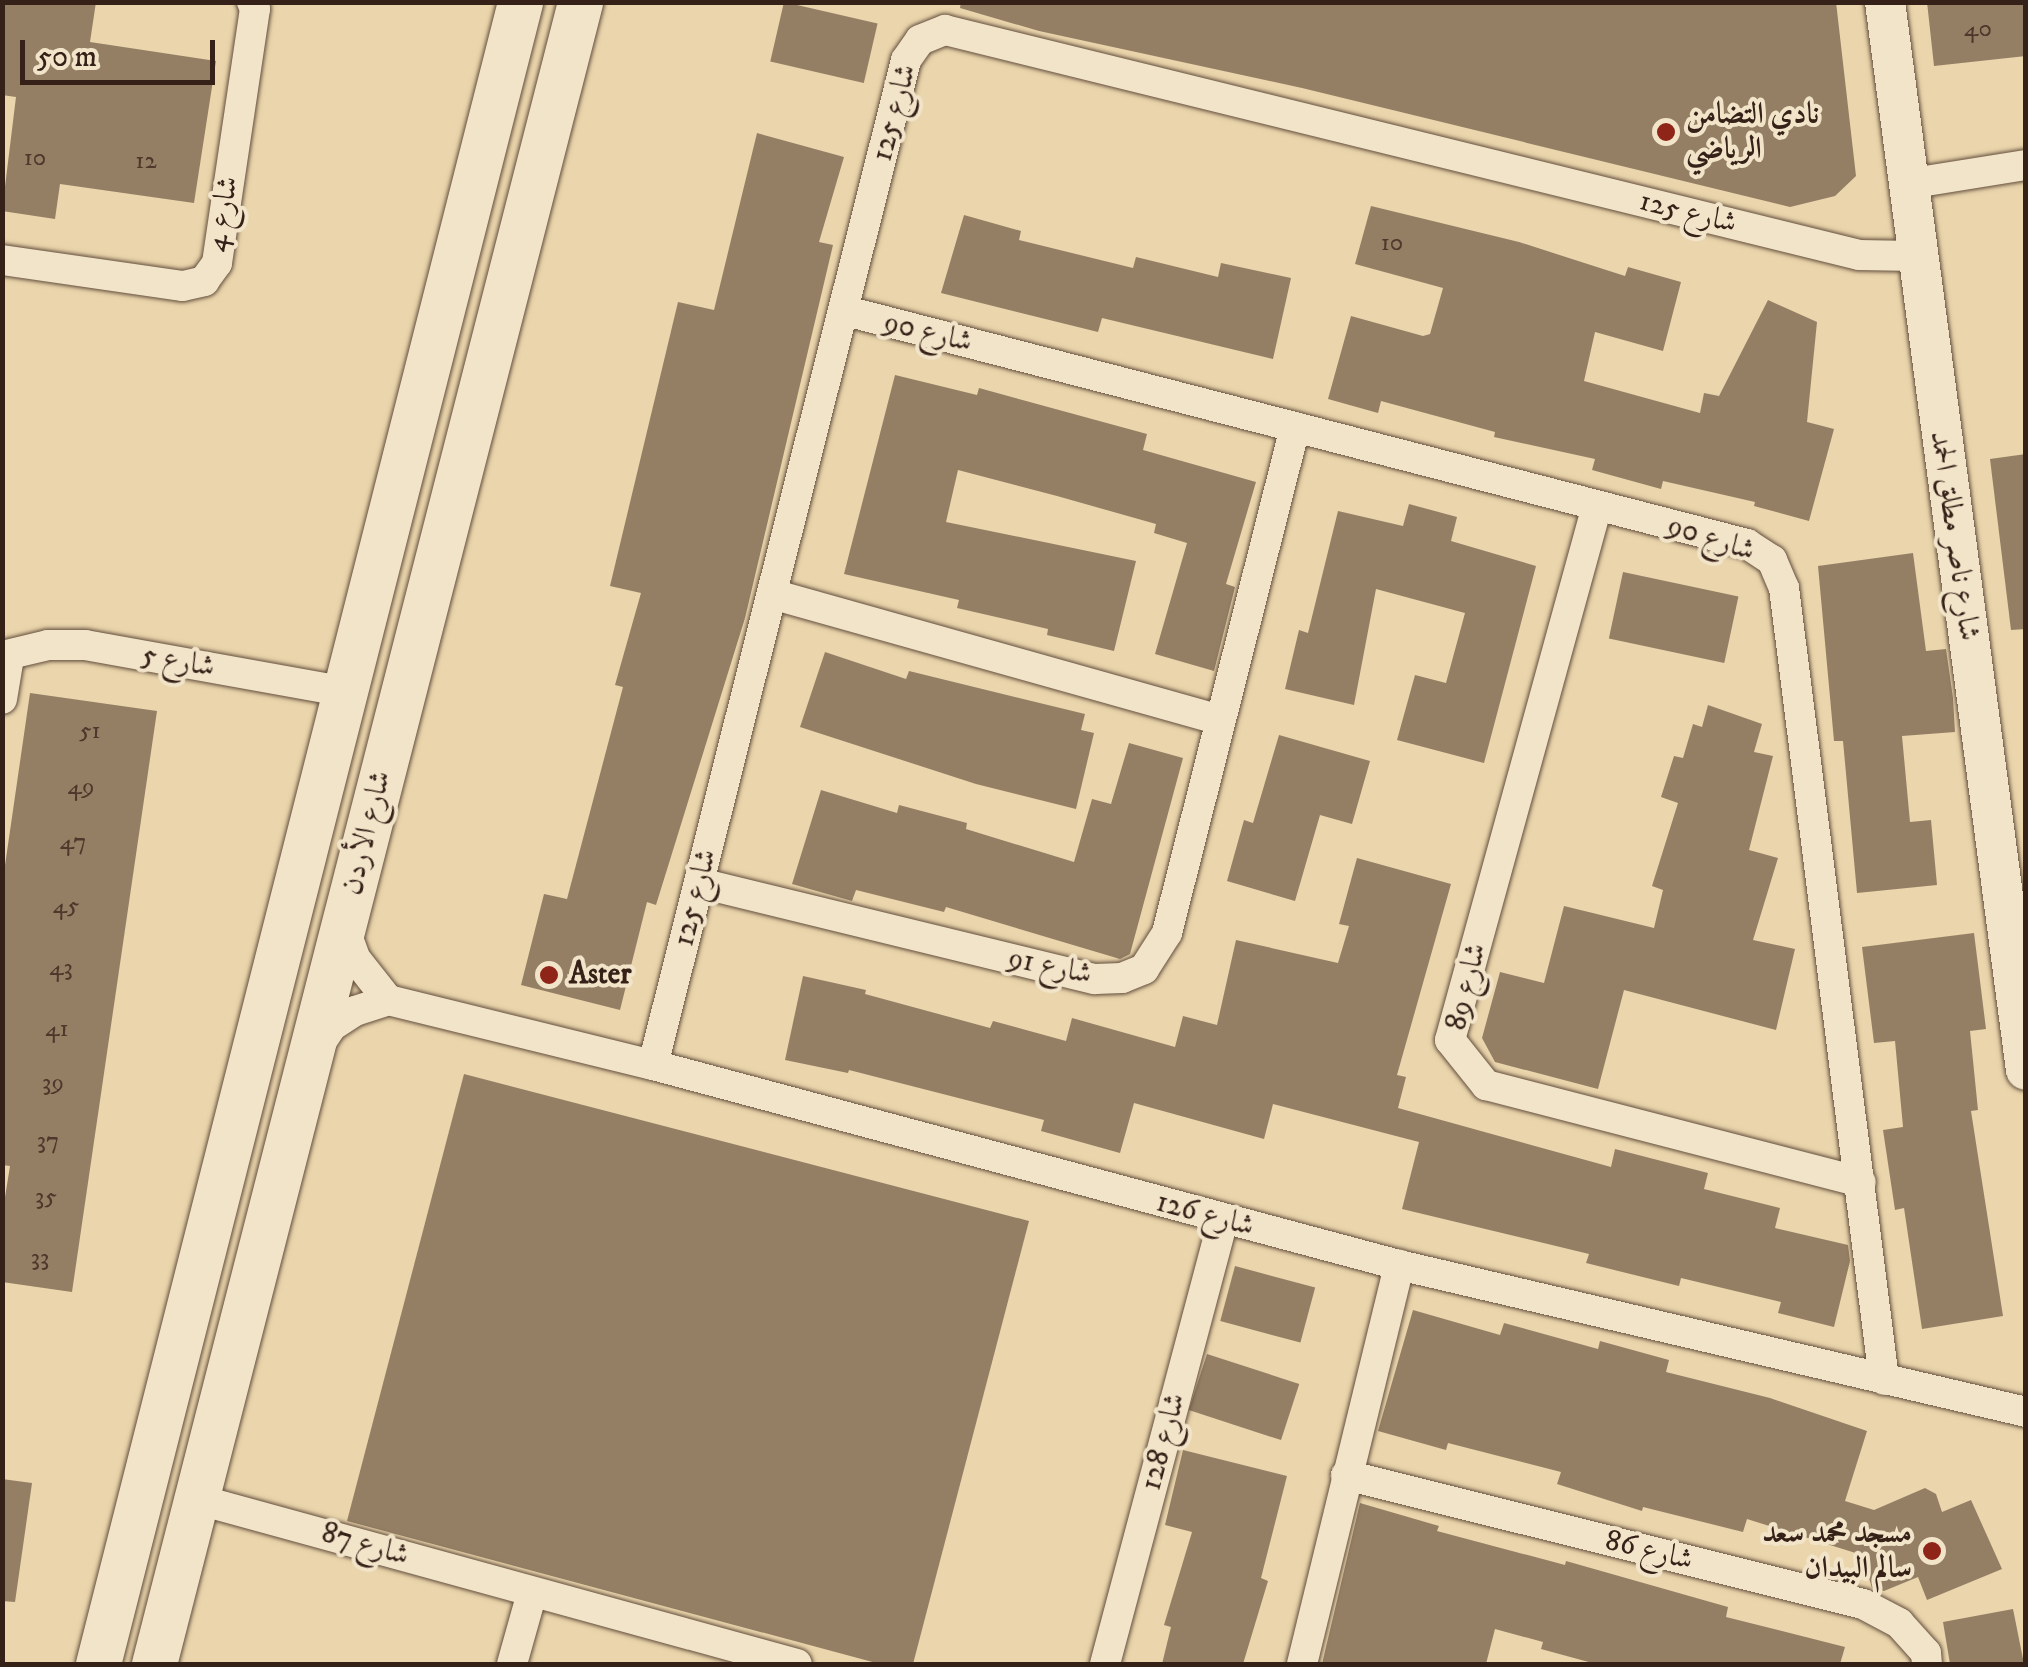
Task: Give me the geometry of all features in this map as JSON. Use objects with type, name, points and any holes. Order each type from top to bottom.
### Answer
[{"type":"main road","name":"شارع الأردن","points":[[98,1664],[520,2]]},
{"type":"main road","name":"شارع الأردن","points":[[154,1664],[580,2]]},
{"type":"main road","points":[[488,126],[498,112],[525,109],[539,120],[545,136]]},
{"type":"street","name":"شارع 4","points":[[2,260],[183,286],[204,281],[217,263],[256,9],[252,2]]},
{"type":"street","name":"شارع ناصر مطلق الحمد","points":[[1885,2],[2026,1070]]},
{"type":"street","name":"شارع 125","points":[[653,1065],[846,312],[906,60],[920,40],[945,30],[1860,256],[1916,256]]},
{"type":"street","points":[[1907,184],[2026,165]]},
{"type":"street","name":"شارع 90","points":[[846,312],[1746,544],[1772,560],[1784,588],[1884,1380]]},
{"type":"street","name":"شارع 91","points":[[700,883],[1095,980],[1122,978],[1144,969],[1167,933],[1295,427]]},
{"type":"street","name":"شارع 89","points":[[1596,506],[1450,1040],[1486,1085],[1861,1182]]},
{"type":"street","points":[[772,594],[1220,720]]},
{"type":"street","name":"شارع 5","points":[[2,699],[6,657],[48,645],[85,646],[347,692]]},
{"type":"street","points":[[312,1054],[332,1026],[356,1011],[388,1000],[354,958],[344,924]]},
{"type":"street","name":"شارع 126","points":[[388,1000],[653,1065],[1400,1265],[2026,1412]]},
{"type":"street","name":"شارع 128","points":[[1105,1664],[1223,1220]]},
{"type":"street","points":[[1302,1664],[1400,1265]]},
{"type":"street","name":"شارع 86","points":[[1346,1476],[1862,1604],[1899,1622],[1926,1653],[1927,1664]]},
{"type":"street","name":"شارع 87","points":[[196,1500],[796,1664]]},
{"type":"street","points":[[512,1664],[532,1594]]},
{"type":"building","points":[[2,2],[96,2],[90,42],[216,61],[194,203],[60,184],[55,219],[2,211],[16,97],[2,95]]},
{"type":"building","points":[[784,2],[878,24],[864,83],[770,61]]},
{"type":"building","name":"نادي التضامن الرياضي","points":[[961,2],[1836,2],[1856,176],[1835,196],[1790,207],[1302,88],[1039,31],[960,8]]},
{"type":"building","points":[[1927,2],[2026,2],[2026,56],[1934,66]]},
{"type":"building","points":[[757,133],[844,157],[819,242],[833,245],[745,618],[656,905],[647,902],[620,1010],[521,985],[544,894],[567,899],[623,687],[615,685],[641,593],[610,586],[678,302],[714,310]]},
{"type":"building","points":[[1371,206],[1519,242],[1625,276],[1628,267],[1681,282],[1663,351],[1595,332],[1584,381],[1700,413],[1704,393],[1719,396],[1768,300],[1817,322],[1807,422],[1834,429],[1809,521],[1754,506],[1755,502],[1663,481],[1661,489],[1592,470],[1595,459],[1494,437],[1495,432],[1381,401],[1378,413],[1328,399],[1351,316],[1423,336],[1430,334],[1443,288],[1355,264]]},
{"type":"building","points":[[964,215],[1021,231],[1019,240],[1133,268],[1136,257],[1218,277],[1221,263],[1291,278],[1273,359],[1102,318],[1098,332],[941,293]]},
{"type":"building","points":[[895,375],[977,395],[979,388],[1147,434],[1143,450],[1256,482],[1226,584],[1235,587],[1214,671],[1155,654],[1187,543],[1154,533],[1156,524],[958,470],[946,522],[1136,561],[1114,651],[1047,635],[1048,629],[957,608],[959,600],[844,574]]},
{"type":"building","points":[[2026,454],[2026,629],[2011,630],[1990,459]]},
{"type":"building","points":[[1409,504],[1457,517],[1451,541],[1536,566],[1484,763],[1397,740],[1415,675],[1446,683],[1465,613],[1376,589],[1354,705],[1285,689],[1299,630],[1308,633],[1338,511],[1403,526]]},
{"type":"building","points":[[1913,553],[1926,651],[1946,649],[1953,698],[1955,732],[1902,736],[1910,822],[1931,820],[1937,885],[1857,893],[1843,741],[1834,741],[1818,566]]},
{"type":"building","points":[[1623,572],[1738,597],[1724,663],[1609,639]]},
{"type":"building","points":[[825,652],[906,679],[909,671],[1085,714],[1081,730],[1094,733],[1076,809],[976,784],[800,727]]},
{"type":"building","points":[[30,693],[157,711],[72,1292],[2,1282],[2,1216],[10,1166],[2,1165],[2,886]]},
{"type":"building","points":[[1708,705],[1762,724],[1754,752],[1773,756],[1749,850],[1778,858],[1753,940],[1795,949],[1776,1030],[1624,990],[1598,1089],[1495,1062],[1482,1038],[1500,972],[1544,983],[1564,906],[1654,928],[1663,890],[1652,886],[1678,803],[1661,797],[1674,756],[1683,758],[1693,724],[1702,727]]},
{"type":"building","points":[[1279,735],[1370,761],[1352,824],[1320,815],[1295,901],[1227,881],[1244,820],[1253,823]]},
{"type":"building","points":[[1129,743],[1183,758],[1130,954],[1120,959],[946,907],[944,912],[856,890],[852,901],[792,884],[821,790],[897,813],[899,805],[967,823],[966,829],[1074,862],[1092,799],[1111,804]]},
{"type":"building","points":[[1357,858],[1451,884],[1397,1075],[1406,1077],[1398,1108],[1611,1167],[1615,1149],[1708,1173],[1704,1189],[1780,1208],[1775,1228],[1848,1245],[1850,1261],[1834,1327],[1778,1313],[1781,1302],[1681,1278],[1679,1286],[1586,1263],[1589,1254],[1402,1209],[1419,1142],[1273,1104],[1264,1139],[1134,1103],[1120,1153],[1041,1131],[1044,1120],[849,1070],[848,1073],[785,1060],[803,976],[866,990],[865,994],[990,1028],[993,1021],[1066,1041],[1072,1018],[1175,1047],[1183,1016],[1217,1025],[1236,940],[1338,963],[1349,926],[1339,924]]},
{"type":"building","points":[[1974,933],[1986,1029],[1970,1031],[1978,1110],[1971,1111],[2003,1316],[1922,1329],[1904,1208],[1895,1210],[1883,1130],[1903,1127],[1895,1041],[1874,1043],[1862,947]]},
{"type":"building","points":[[464,1074],[1029,1221],[913,1664],[880,1664],[347,1521]]},
{"type":"building","points":[[1235,1266],[1315,1287],[1300,1343],[1220,1321]]},
{"type":"building","points":[[1413,1310],[1500,1335],[1504,1323],[1598,1349],[1600,1341],[1669,1360],[1666,1372],[1770,1398],[1867,1431],[1845,1501],[1874,1510],[1925,1488],[1936,1494],[1942,1512],[1971,1500],[2002,1569],[1927,1600],[1918,1577],[1884,1591],[1872,1588],[1862,1555],[1747,1519],[1743,1532],[1643,1507],[1642,1511],[1557,1484],[1561,1472],[1448,1443],[1446,1450],[1378,1431]]},
{"type":"building","points":[[1207,1354],[1299,1384],[1281,1440],[1189,1410]]},
{"type":"building","points":[[1183,1450],[1287,1476],[1261,1578],[1268,1581],[1243,1664],[1162,1664],[1171,1627],[1164,1625],[1192,1532],[1165,1525]]},
{"type":"building","points":[[2,1479],[32,1483],[15,1602],[2,1601]]},
{"type":"building","points":[[1360,1503],[1439,1526],[1437,1531],[1565,1565],[1566,1561],[1728,1607],[1726,1617],[1845,1647],[1840,1664],[1596,1664],[1541,1649],[1543,1642],[1495,1629],[1486,1664],[1322,1664]]},
{"type":"building","points":[[2013,1609],[2024,1664],[1950,1664],[1943,1622]]},
{"type":"place","name":"نادي التضامن الرياضي","points":[[1666,132]]},
{"type":"place","name":"Aster","points":[[549,975]]},
{"type":"place","name":"مسجد محمد سعد سالم البيدان","points":[[1932,1551]]}]
